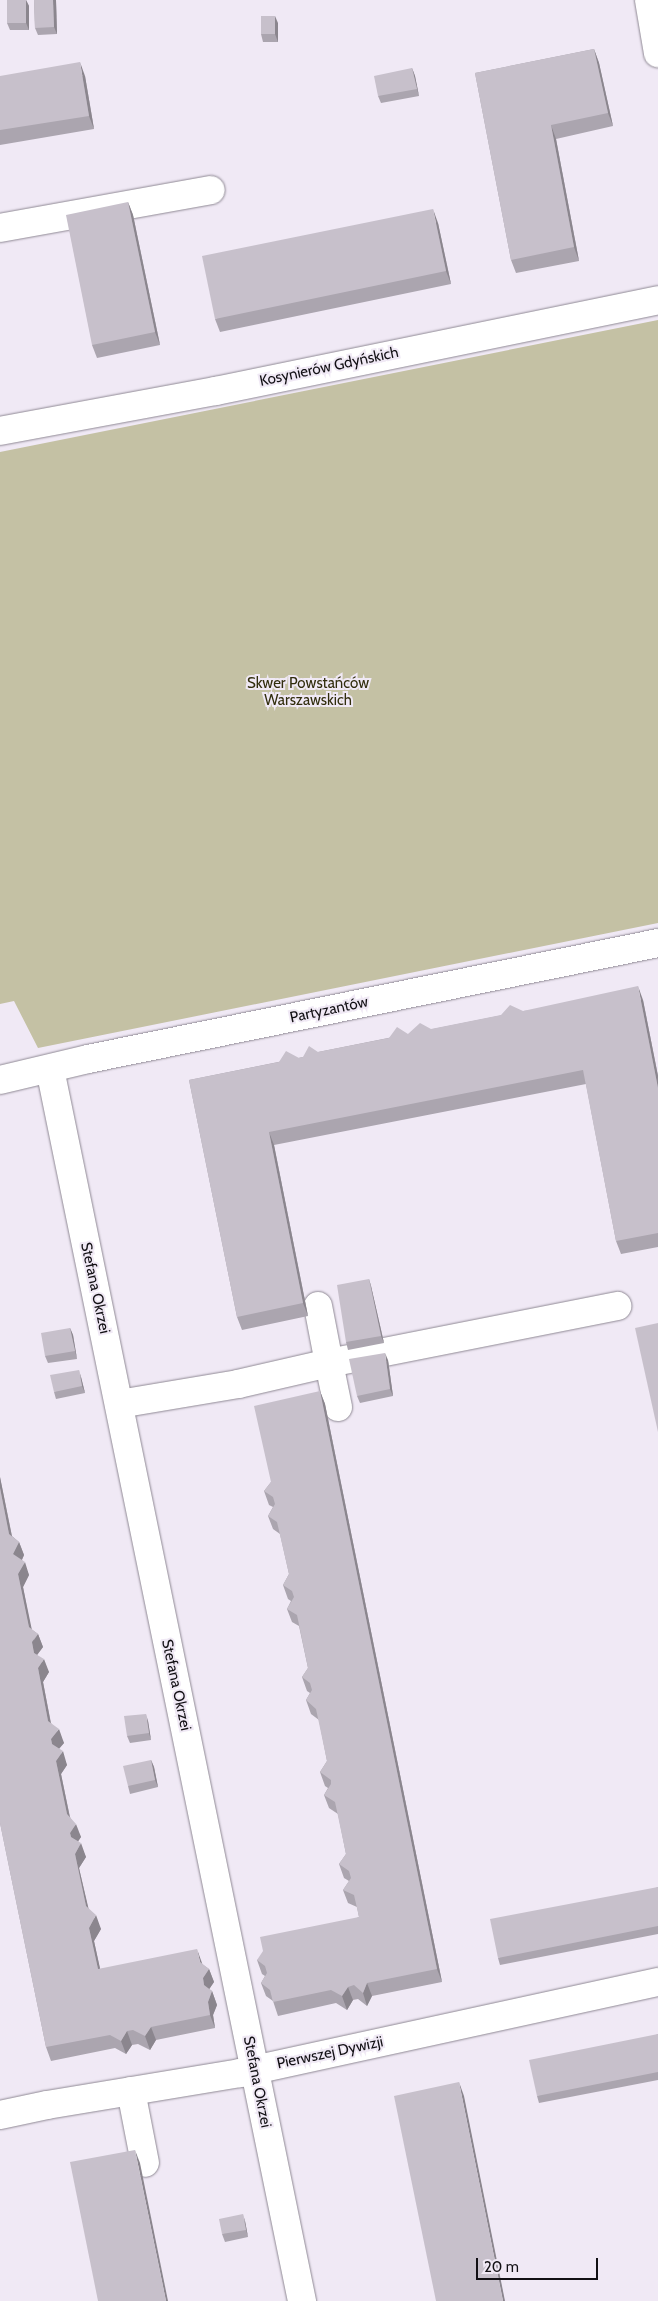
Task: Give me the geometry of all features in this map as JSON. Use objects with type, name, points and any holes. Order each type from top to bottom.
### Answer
[{"type":"street","points":[[650,0],[658,53]]},
{"type":"street","points":[[0,228],[211,190]]},
{"type":"street","name":"Kosynierów Gdyńskich","points":[[0,431],[216,391],[658,300]]},
{"type":"street","name":"Partyzantów","points":[[0,1080],[108,1055],[658,943]]},
{"type":"street","name":"Stefana Okrzei","points":[[50,1069],[302,2301]]},
{"type":"street","points":[[318,1306],[338,1408]]},
{"type":"street","points":[[119,1404],[238,1384],[329,1363],[617,1306]]},
{"type":"street","name":"Pierwszej Dywizji","points":[[0,2115],[255,2069],[658,1982]]},
{"type":"street","points":[[131,2091],[145,2163]]},
{"type":"green space","name":"Skwer Powstańców Warszawskich","points":[[658,320],[658,923],[38,1048],[14,1001],[0,1004],[0,452]]},
{"type":"building","points":[[7,0],[26,0],[26,23],[7,23]]},
{"type":"building","points":[[34,0],[53,0],[54,27],[35,28]]},
{"type":"building","points":[[261,16],[275,16],[275,34],[261,34]]},
{"type":"building","points":[[594,49],[608,113],[551,125],[574,247],[511,260],[475,73]]},
{"type":"building","points":[[80,62],[89,116],[0,130],[0,76]]},
{"type":"building","points":[[412,68],[417,89],[378,96],[374,76]]},
{"type":"building","points":[[128,202],[155,332],[92,345],[66,215]]},
{"type":"building","points":[[433,209],[446,271],[215,319],[202,256]]},
{"type":"building","points":[[638,986],[658,1088],[658,1233],[616,1241],[583,1070],[269,1132],[303,1303],[237,1317],[189,1080],[279,1062],[286,1051],[299,1058],[303,1057],[309,1046],[318,1052],[389,1038],[397,1027],[408,1034],[420,1023],[431,1029],[501,1015],[510,1005],[523,1011]]},
{"type":"building","points":[[369,1279],[381,1336],[346,1342],[337,1285]]},
{"type":"building","points":[[658,1323],[658,1432],[635,1328]]},
{"type":"building","points":[[70,1328],[75,1351],[45,1356],[41,1333]]},
{"type":"building","points":[[385,1353],[390,1389],[357,1396],[349,1359]]},
{"type":"building","points":[[79,1370],[82,1386],[54,1392],[50,1375]]},
{"type":"building","points":[[320,1391],[437,1969],[367,1983],[363,1993],[354,1985],[348,1987],[342,1996],[331,1990],[273,2002],[270,1990],[261,1983],[267,1973],[265,1966],[257,1960],[263,1951],[260,1937],[359,1917],[354,1895],[343,1890],[351,1878],[349,1871],[339,1864],[346,1854],[335,1802],[324,1795],[331,1784],[331,1780],[320,1772],[327,1761],[316,1709],[306,1700],[312,1690],[310,1683],[302,1677],[308,1668],[297,1615],[287,1609],[294,1597],[292,1591],[283,1585],[289,1574],[277,1522],[268,1516],[275,1504],[273,1497],[264,1491],[271,1482],[254,1406]]},
{"type":"building","points":[[0,1488],[9,1534],[19,1542],[13,1554],[25,1562],[18,1574],[29,1627],[38,1634],[32,1642],[34,1653],[44,1659],[38,1668],[48,1721],[59,1729],[51,1739],[52,1744],[63,1751],[56,1761],[67,1814],[76,1824],[70,1833],[71,1837],[81,1843],[75,1854],[86,1906],[96,1915],[89,1928],[98,1969],[197,1949],[200,1962],[209,1969],[203,1978],[204,1985],[212,1991],[208,2002],[210,2015],[151,2027],[145,2036],[133,2030],[127,2031],[121,2041],[110,2035],[46,2047],[0,1823]]},
{"type":"building","points":[[146,1714],[149,1733],[127,1736],[124,1716]]},
{"type":"building","points":[[151,1760],[155,1780],[128,1786],[123,1766]]},
{"type":"building","points":[[658,1887],[658,1926],[498,1958],[490,1919]]},
{"type":"building","points":[[658,2034],[658,2072],[537,2096],[529,2060]]},
{"type":"building","points":[[459,2082],[503,2301],[436,2301],[394,2096]]},
{"type":"building","points":[[135,2150],[166,2301],[98,2301],[70,2162]]},
{"type":"building","points":[[243,2214],[246,2230],[222,2234],[219,2219]]}]
